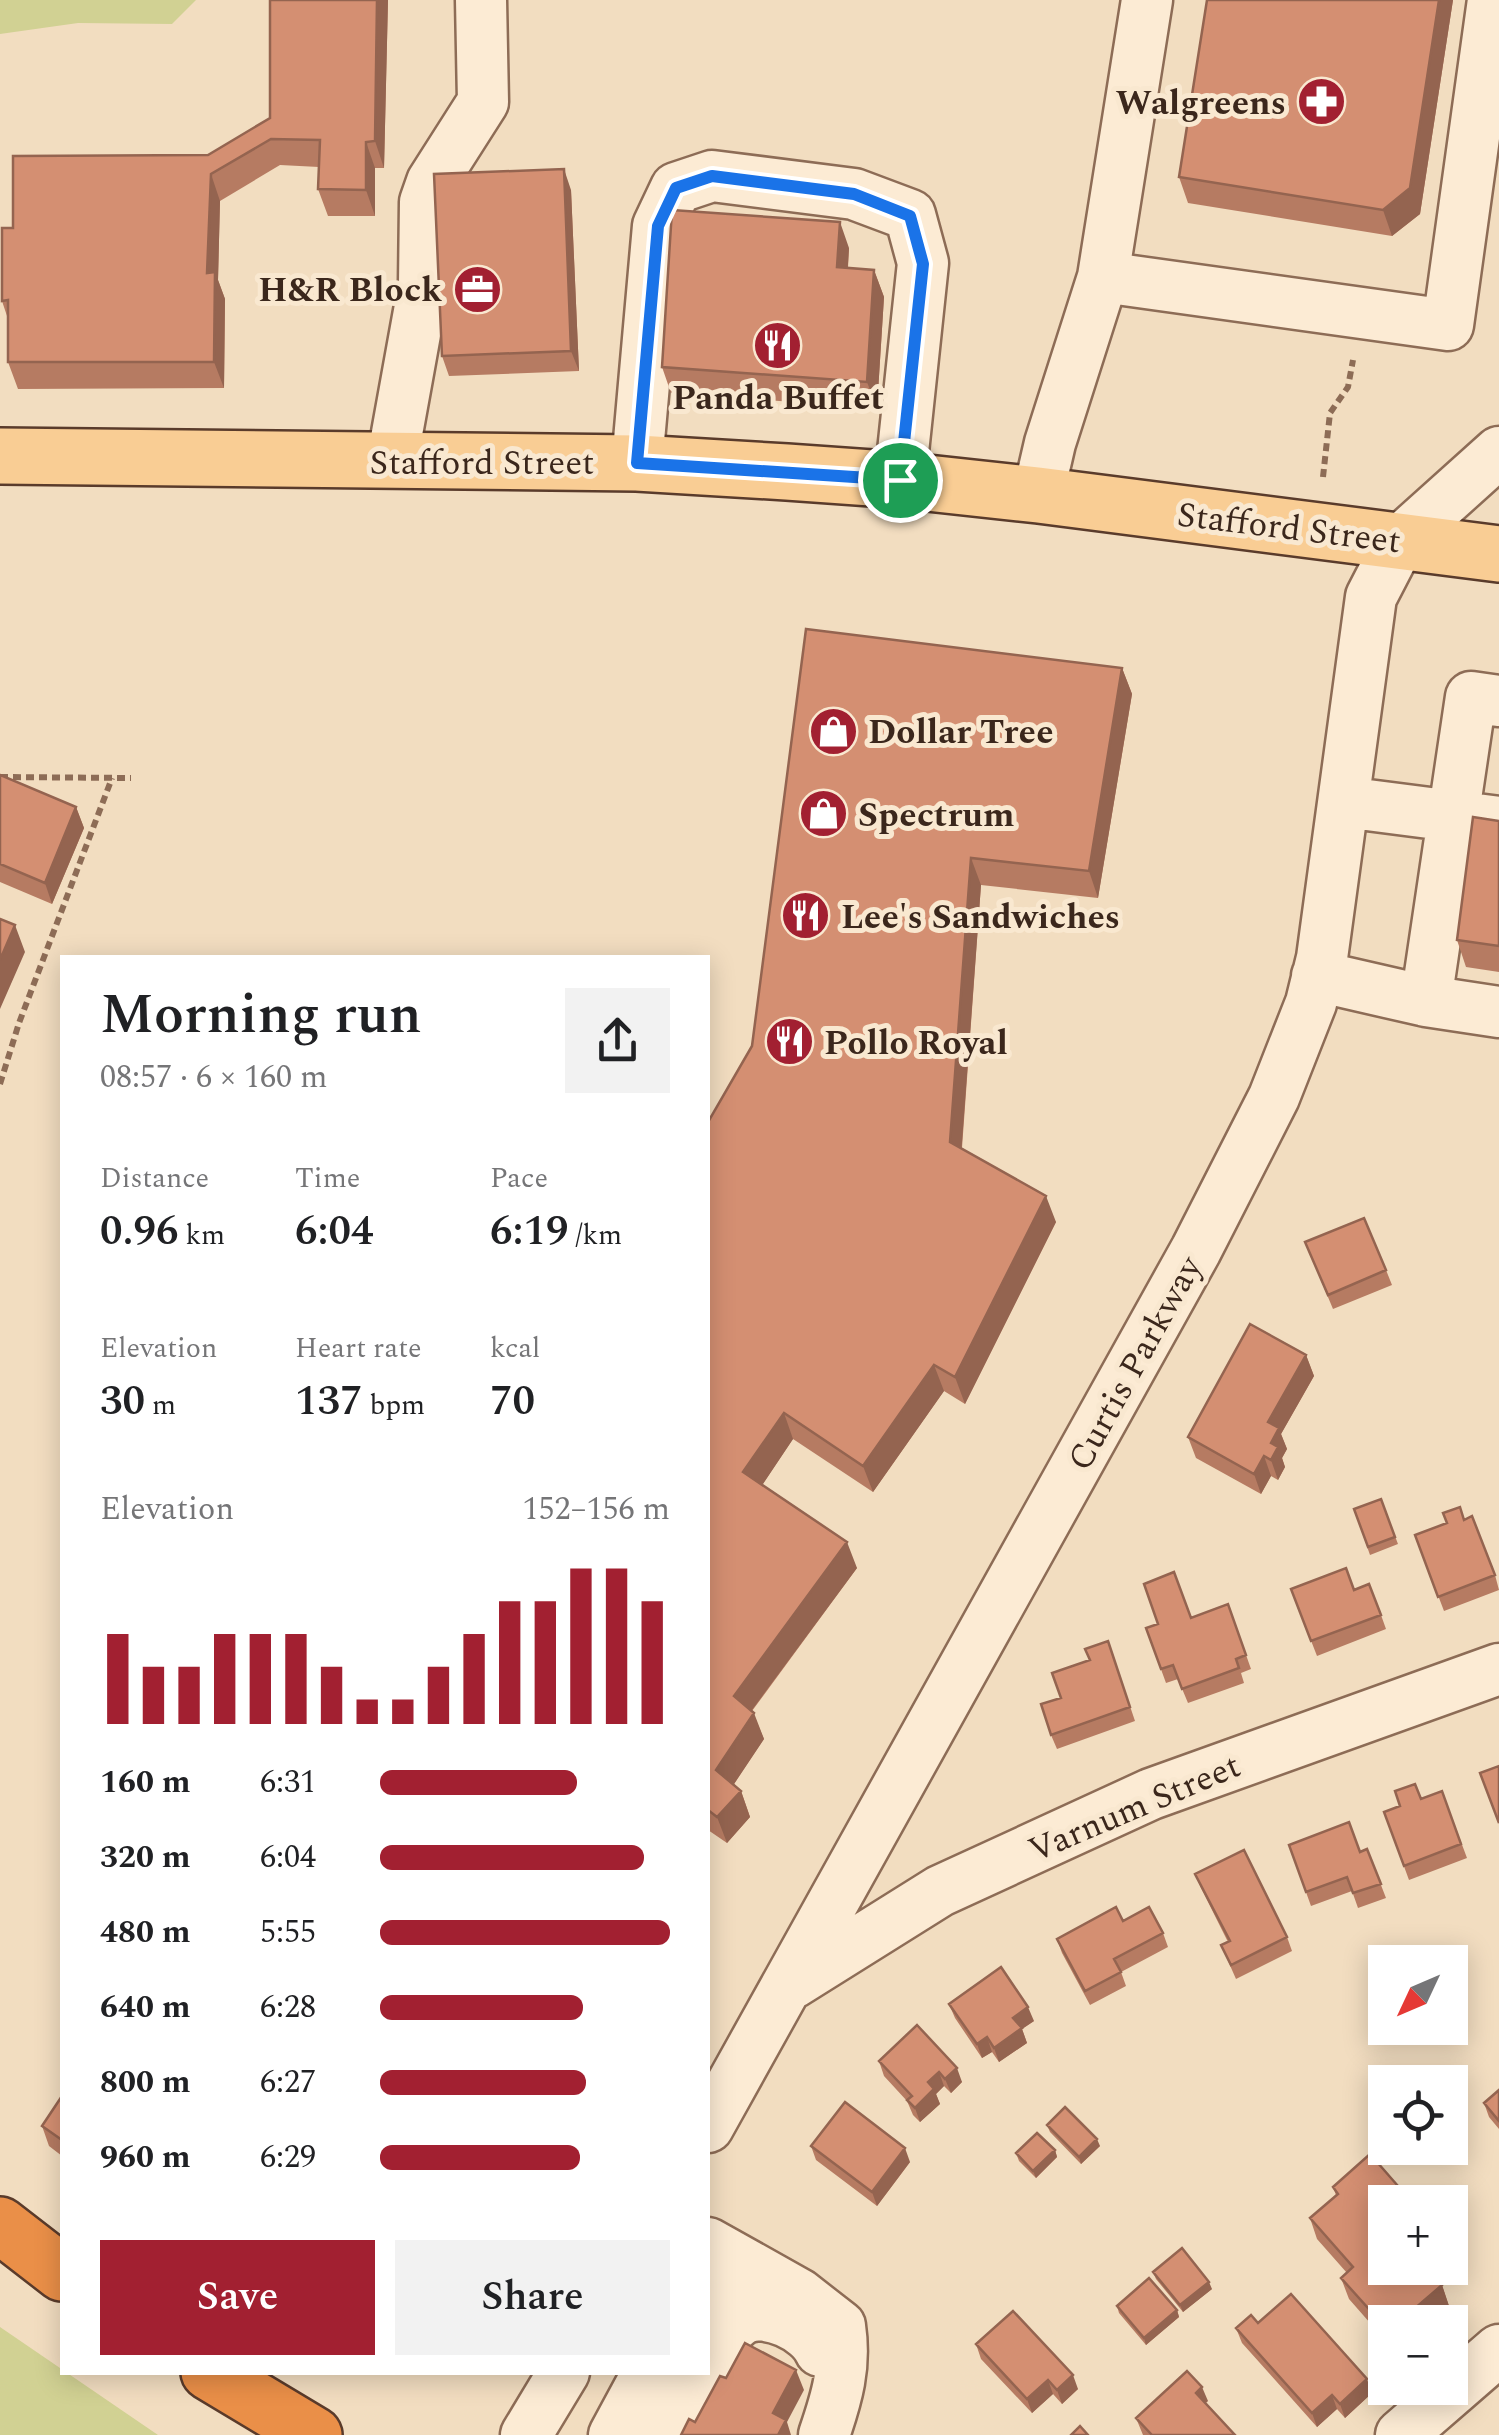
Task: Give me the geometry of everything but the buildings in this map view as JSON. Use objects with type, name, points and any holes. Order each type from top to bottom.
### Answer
[{"type":"highway","points":[[0,2225],[60,2270]]},
{"type":"highway","points":[[214,2375],[314,2435]]},
{"type":"main road","name":"Stafford Street","points":[[0,456],[637,463],[900,480],[1499,554]]},
{"type":"street","points":[[392,461],[424,284],[424,202],[432,182],[483,102],[481,0]]},
{"type":"street","points":[[1038,495],[1050,443],[1103,277],[1148,0]]},
{"type":"street","points":[[1103,277],[1448,325],[1493,0]]},
{"type":"street","points":[[637,463],[658,226],[676,188],[712,176],[854,194],[910,216],[923,264],[900,480]]},
{"type":"street","points":[[1400,541],[1499,452]]},
{"type":"street","name":"Curtis Parkway","points":[[710,2124],[1196,1250],[1274,1097],[1305,1019],[1317,976],[1371,597],[1400,541]]},
{"type":"street","points":[[1426,1001],[1475,819],[1471,697],[1499,701]]},
{"type":"street","points":[[1344,802],[1475,819]]},
{"type":"street","points":[[1317,976],[1426,1001],[1499,1012]]},
{"type":"street","name":"Varnum Street","points":[[789,1986],[940,1890],[1151,1794],[1499,1669]]},
{"type":"street","points":[[710,2244],[799,2294],[840,2326],[842,2380],[830,2419]]},
{"type":"street","points":[[710,2293],[752,2269]]},
{"type":"street","points":[[710,2361],[724,2337],[744,2319],[764,2315],[789,2323],[816,2342],[826,2367],[830,2419]]},
{"type":"street","points":[[1401,2435],[1499,2350]]},
{"type":"street","points":[[526,2435],[562,2375]]},
{"type":"street","points":[[614,2435],[646,2375]]},
{"type":"street","points":[[666,2435],[701,2375]]},
{"type":"path","points":[[1323,478],[1330,414],[1348,386],[1361,314]]},
{"type":"path","points":[[0,777],[131,778]]},
{"type":"path","points":[[0,1084],[19,1023],[112,778]]},
{"type":"green space","points":[[0,0],[196,0],[172,24],[78,23],[0,34]]},
{"type":"green space","points":[[0,2327],[60,2368],[60,2375],[70,2375],[158,2435],[0,2435]]},
{"type":"place","name":"Walgreens","points":[[1321,102]]},
{"type":"place","name":"H&R Block","points":[[477,289]]},
{"type":"place","name":"Panda Buffet","points":[[778,345]]},
{"type":"place","name":"Dollar Tree","points":[[833,731]]},
{"type":"place","name":"Spectrum","points":[[823,814]]},
{"type":"place","name":"Lee's Sandwiches","points":[[806,916]]},
{"type":"place","name":"Pollo Royal","points":[[789,1042]]},
{"type":"route","points":[[712,176],[854,194],[910,216],[923,264],[900,480],[637,463],[658,226],[676,188],[712,176]]}]
